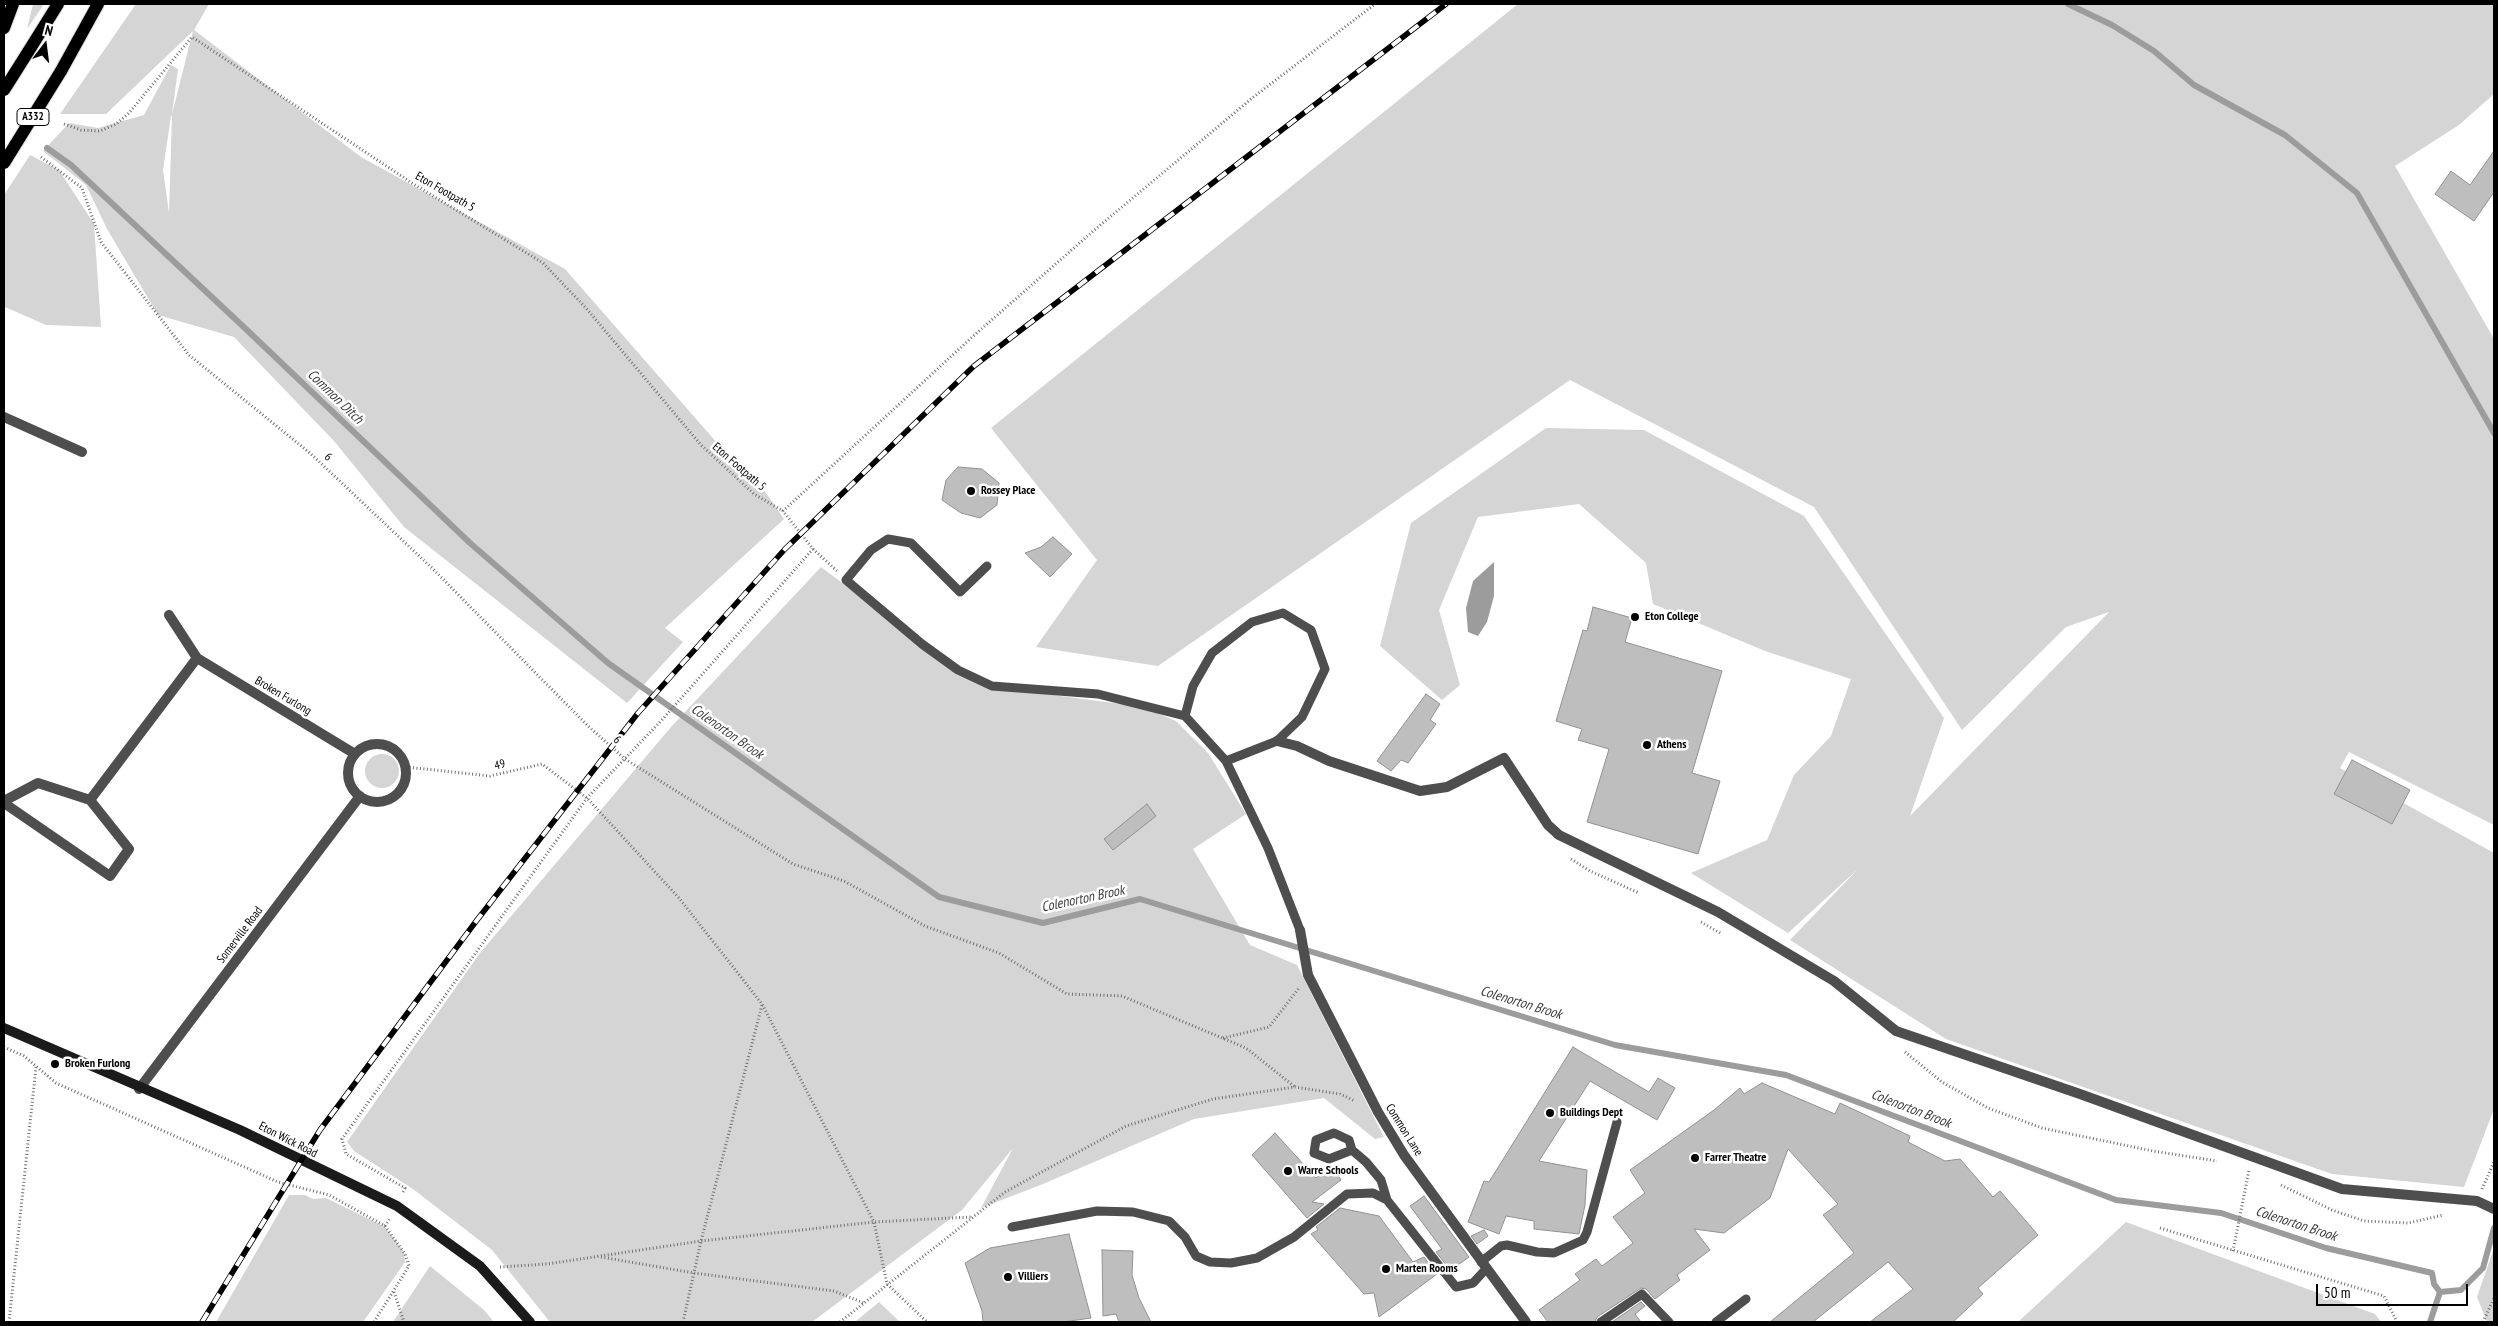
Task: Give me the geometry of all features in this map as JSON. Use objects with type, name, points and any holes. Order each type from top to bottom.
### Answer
[{"type":"main road","points":[[4,28],[13,4]]},
{"type":"main road","points":[[4,90],[58,4]]},
{"type":"main road","name":"A332","points":[[4,163],[61,70],[98,4]]},
{"type":"main road","name":"Eton Wick Road","points":[[4,1028],[140,1089],[240,1130],[397,1206],[480,1266],[530,1322]]},
{"type":"street","points":[[4,417],[82,452]]},
{"type":"street","name":"Broken Furlong","points":[[169,615],[197,658],[355,754]]},
{"type":"street","points":[[90,800],[197,658]]},
{"type":"street","points":[[1277,741],[1297,746],[1328,761],[1420,791],[1447,787],[1504,758],[1548,825],[1559,835],[1718,912],[1834,981],[1896,1031],[2080,1094],[2342,1189],[2477,1201],[2491,1208]]},
{"type":"street","points":[[383,745],[396,751],[406,767],[404,783],[394,797],[380,802],[360,796],[350,782],[348,774],[350,762],[355,754],[369,746],[383,745]]},
{"type":"street","points":[[38,783],[90,800],[129,849],[110,876],[4,802],[38,783]]},
{"type":"street","name":"Somerville Road","points":[[140,1089],[360,796]]},
{"type":"street","name":"Common Lane","points":[[1300,930],[1308,975],[1378,1112],[1404,1155],[1526,1322]]},
{"type":"lane","points":[[987,566],[960,592],[911,543],[888,539],[872,550],[846,580],[922,644],[958,670],[992,686],[1098,694],[1185,716],[1226,761],[1268,848],[1300,930]]},
{"type":"lane","points":[[1185,716],[1193,686],[1212,653],[1252,622],[1283,613],[1311,630],[1325,669],[1302,717],[1277,741],[1226,761]]},
{"type":"lane","points":[[1352,1150],[1366,1162],[1381,1180],[1387,1200],[1456,1287],[1474,1283],[1484,1265],[1501,1246],[1506,1245],[1537,1252],[1554,1253],[1583,1240],[1587,1232],[1617,1122]]},
{"type":"lane","points":[[1012,1226],[1089,1212],[1133,1212],[1169,1221],[1185,1238],[1196,1256],[1210,1262],[1231,1262],[1257,1258],[1294,1238],[1347,1194],[1373,1193],[1387,1200]]},
{"type":"lane","points":[[1601,1322],[1642,1294],[1669,1322]]},
{"type":"lane","points":[[1716,1322],[1746,1299]]},
{"type":"path","points":[[846,580],[814,549],[782,511],[970,339],[1092,233],[1251,99],[1375,4]]},
{"type":"path","name":"Eton Footpath 5","points":[[64,124],[81,130],[100,130],[116,124],[129,113],[192,37],[412,183],[543,263],[586,308],[701,445],[754,494],[782,511]]},
{"type":"path","name":"6","points":[[41,157],[82,188],[101,242],[189,355],[311,454],[433,569],[587,725],[625,760],[793,864],[844,881],[925,926],[999,952],[1067,994],[1122,996],[1246,1048],[1295,1087]]},
{"type":"path","points":[[385,1226],[405,1188],[346,1154],[342,1139],[587,798],[625,760],[814,549]]},
{"type":"path","name":"49","points":[[406,767],[490,776],[542,764],[587,798]]},
{"type":"path","points":[[587,798],[679,898],[762,1004],[874,1222],[887,1284],[927,1322]]},
{"type":"path","points":[[1566,856],[1590,871],[1643,894]]},
{"type":"path","points":[[1698,921],[1729,938]]},
{"type":"path","points":[[1222,1038],[1270,1027],[1308,975]]},
{"type":"path","points":[[683,1322],[700,1241],[762,1004]]},
{"type":"path","points":[[4,1047],[24,1056],[65,1087],[278,1182],[329,1195],[385,1226],[405,1254],[409,1266],[374,1322]]},
{"type":"path","points":[[1901,1049],[1942,1082],[1988,1108],[2042,1128],[2224,1164]]},
{"type":"path","points":[[9,1322],[36,1066]]},
{"type":"path","points":[[840,1322],[1005,1192],[1126,1126],[1213,1099],[1295,1087],[1340,1094],[1378,1112]]},
{"type":"path","points":[[2477,1201],[2494,1162]]},
{"type":"path","points":[[2241,1170],[2257,1176]]},
{"type":"path","points":[[2233,1250],[2249,1173]]},
{"type":"path","points":[[2274,1182],[2332,1210],[2364,1221],[2408,1223],[2452,1213]]},
{"type":"path","points":[[498,1267],[547,1264],[700,1241],[874,1222],[972,1217]]},
{"type":"path","points":[[2160,1228],[2384,1296],[2397,1322]]},
{"type":"path","points":[[598,1256],[694,1272],[834,1291],[864,1303]]},
{"type":"path","points":[[394,1291],[404,1322]]},
{"type":"path","points":[[2483,1322],[2494,1298]]},
{"type":"shaded area","points":[[33,4],[44,4],[27,29]]},
{"type":"shaded area","points":[[136,4],[209,4],[194,30],[361,157],[565,269],[732,460],[757,480],[784,519],[665,628],[683,642],[627,703],[404,527],[334,441],[234,337],[158,315],[107,229],[86,185],[43,151],[69,123],[98,128],[144,115],[171,65],[178,69],[172,114],[193,31],[106,114],[60,114]],"holes":[[[172,116],[169,213],[163,170]]]},
{"type":"shaded area","points":[[1518,4],[2494,4],[2494,94],[2459,125],[2395,166],[2494,339],[2494,825],[2349,752],[2340,768],[2494,853],[2494,1109],[2464,1187],[2332,1174],[1946,1039],[1790,940],[1858,869],[1788,933],[1691,873],[1767,840],[1794,775],[1831,736],[1851,679],[1765,651],[1653,604],[1646,563],[1579,504],[1478,517],[1439,610],[1460,685],[1442,700],[1380,646],[1411,523],[1546,428],[1644,430],[1804,516],[1944,718],[1910,816],[2109,612],[2066,627],[1962,730],[1814,507],[1570,380],[1158,666],[1036,647],[1097,560],[991,428]]},
{"type":"shaded area","points":[[30,155],[59,170],[94,224],[101,327],[46,325],[4,308],[4,195]]},
{"type":"shaded area","points":[[1494,562],[1494,596],[1487,622],[1478,636],[1468,632],[1466,608],[1473,581]]},
{"type":"shaded area","points":[[821,567],[986,686],[1143,707],[1176,721],[1208,753],[1246,814],[1193,849],[1250,945],[1297,965],[1384,1137],[1375,1139],[1324,1098],[1194,1119],[1043,1184],[981,1208],[1013,1148],[962,1210],[812,1322],[550,1322],[492,1250],[413,1189],[354,1151],[347,1142],[480,953],[671,727]]},
{"type":"shaded area","points":[[382,754],[389,755],[394,759],[398,764],[398,778],[394,783],[389,787],[382,788],[375,787],[370,783],[366,778],[365,771],[366,764],[370,759],[375,755]]},
{"type":"shaded area","points":[[289,1195],[305,1195],[313,1199],[326,1198],[385,1227],[404,1252],[405,1262],[363,1322],[216,1322]]},
{"type":"shaded area","points":[[2126,1222],[2375,1314],[2381,1322],[2018,1322]]},
{"type":"shaded area","points":[[2494,1248],[2494,1322],[2487,1322],[2477,1297]]},
{"type":"shaded area","points":[[430,1266],[484,1310],[494,1322],[393,1322]]},
{"type":"shaded area","points":[[879,1302],[900,1322],[855,1322]]},
{"type":"building","points":[[2494,151],[2494,192],[2474,221],[2435,194],[2451,171],[2470,185]]},
{"type":"building","name":"Rossey Place","points":[[958,467],[982,469],[999,483],[997,505],[980,518],[961,513],[942,500],[946,480]]},
{"type":"building","points":[[1053,537],[1072,554],[1050,577],[1025,553],[1041,547]]},
{"type":"building","name":"Athens","points":[[1593,607],[1632,618],[1625,642],[1722,671],[1692,773],[1720,781],[1698,854],[1587,822],[1609,749],[1578,740],[1582,729],[1556,721],[1583,630],[1587,631]]},
{"type":"building","points":[[1426,694],[1440,704],[1430,720],[1436,724],[1408,763],[1401,760],[1391,771],[1377,761]]},
{"type":"building","points":[[2352,760],[2410,790],[2392,824],[2334,794]]},
{"type":"building","points":[[1147,804],[1156,816],[1113,850],[1104,839]]},
{"type":"building","points":[[1573,1047],[1649,1092],[1658,1078],[1675,1088],[1657,1120],[1590,1081],[1539,1161],[1587,1170],[1585,1205],[1579,1234],[1534,1229],[1534,1221],[1506,1216],[1499,1234],[1468,1222],[1484,1181],[1489,1182]]},
{"type":"building","points":[[1762,1083],[1835,1114],[1840,1103],[1910,1136],[1908,1142],[1945,1161],[1960,1159],[1993,1197],[2000,1191],[2038,1235],[1978,1288],[1983,1294],[1953,1322],[1870,1322],[1913,1289],[1888,1262],[1813,1322],[1770,1322],[1854,1253],[1823,1215],[1838,1204],[1788,1149],[1770,1198],[1724,1233],[1694,1229],[1710,1250],[1677,1275],[1680,1280],[1655,1299],[1646,1289],[1641,1288],[1597,1317],[1595,1322],[1548,1322],[1539,1310],[1580,1280],[1575,1274],[1596,1259],[1602,1266],[1633,1243],[1613,1217],[1645,1193],[1630,1170],[1714,1110],[1740,1088],[1744,1094]]},
{"type":"building","name":"Warre Schools","points":[[1275,1133],[1316,1178],[1331,1165],[1341,1180],[1312,1202],[1324,1204],[1307,1218],[1252,1155]]},
{"type":"building","points":[[1424,1196],[1469,1257],[1455,1267],[1452,1263],[1447,1266],[1436,1252],[1442,1249],[1410,1206]]},
{"type":"building","name":"Marten Rooms","points":[[1340,1208],[1379,1216],[1413,1262],[1424,1257],[1437,1274],[1379,1317],[1374,1293],[1364,1294],[1311,1234],[1318,1230],[1316,1227]]},
{"type":"building","points":[[1484,1230],[1488,1236],[1477,1244],[1471,1236]]},
{"type":"building","name":"Villiers","points":[[1069,1234],[1091,1318],[1063,1322],[983,1322],[982,1311],[965,1263],[990,1248]]},
{"type":"building","points":[[1102,1250],[1133,1251],[1132,1275],[1139,1298],[1151,1322],[1119,1322],[1116,1314],[1103,1316]]},
{"type":"building","points":[[1641,1302],[1645,1306],[1635,1314],[1641,1322],[1612,1322]]},
{"type":"waterway","points":[[2068,4],[2112,25],[2154,51],[2194,85],[2285,135],[2357,193],[2494,433]]},
{"type":"waterway","name":"Colenorton Brook","points":[[47,148],[71,165],[470,543],[608,663],[939,897],[1043,923],[1140,899],[1615,1045],[1786,1075],[2116,1200],[2221,1213],[2326,1248],[2432,1273],[2434,1284],[2440,1292],[2430,1322]]},
{"type":"waterway","points":[[2440,1292],[2461,1290],[2483,1268],[2494,1228]]},
{"type":"railway","points":[[202,1322],[320,1130],[477,920],[638,713],[785,549],[974,366],[1446,4]]},
{"type":"place","name":"Rossey Place","points":[[971,491]]},
{"type":"place","name":"Eton College","points":[[1635,617]]},
{"type":"place","name":"Athens","points":[[1647,745]]},
{"type":"place","name":"Broken Furlong","points":[[55,1064]]},
{"type":"place","name":"Buildings Dept","points":[[1550,1113]]},
{"type":"place","name":"Farrer Theatre","points":[[1695,1158]]},
{"type":"place","name":"Warre Schools","points":[[1288,1171]]},
{"type":"place","name":"Marten Rooms","points":[[1386,1269]]},
{"type":"place","name":"Villiers","points":[[1008,1277]]},
{"type":"water label","name":"Common Ditch","points":[[335,397]]}]
